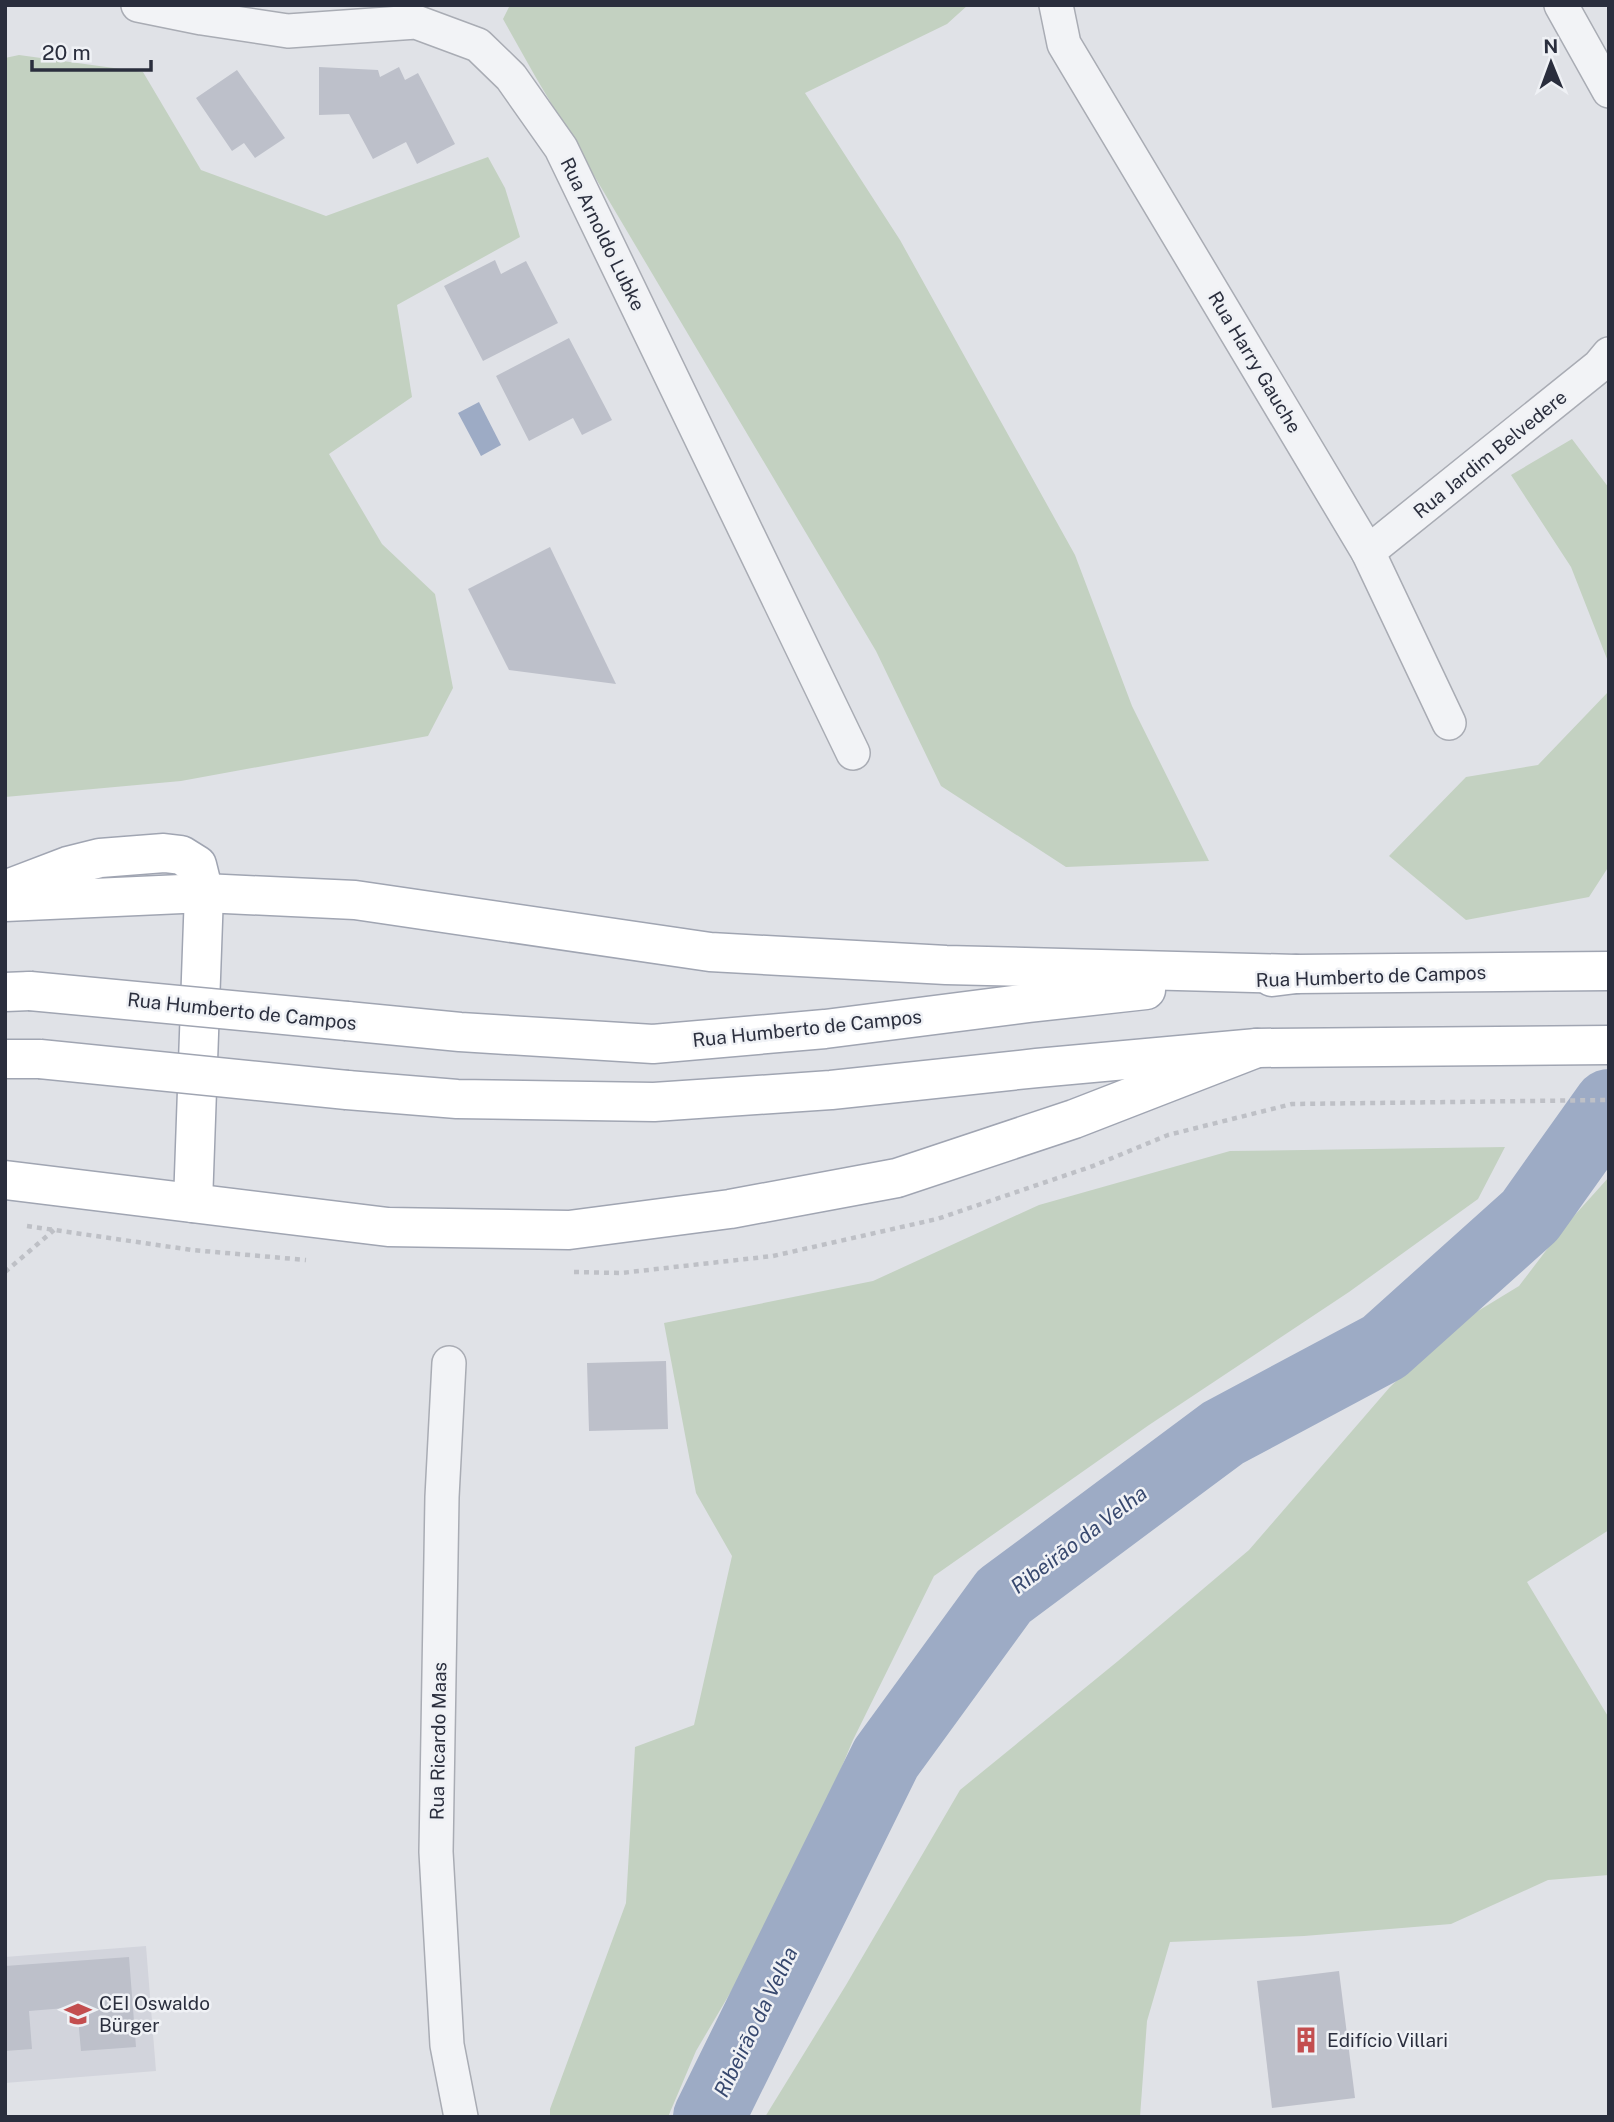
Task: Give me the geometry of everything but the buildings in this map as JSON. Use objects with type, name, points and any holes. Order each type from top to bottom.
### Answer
[{"type":"main road","points":[[5,890],[68,866],[100,859],[164,853],[181,855],[197,865],[204,893],[193,1203]]},
{"type":"main road","points":[[5,902],[204,893],[355,900],[710,952],[946,965],[1296,974]]},
{"type":"main road","name":"Rua Humberto de Campos","points":[[18,991],[460,1032],[653,1044],[825,1029],[1029,1003],[1296,974],[1609,971]]},
{"type":"main road","points":[[22,1059],[457,1099],[654,1102],[831,1090],[1257,1048],[1609,1045]]},
{"type":"main road","points":[[5,1180],[388,1227],[569,1230],[730,1209],[897,1178],[1074,1118],[1257,1048]]},
{"type":"street","name":"Rua Arnoldo Lubke","points":[[138,5],[288,31],[416,22],[478,45],[512,77],[561,148],[853,753]]},
{"type":"street","name":"Rua Harry Gauche","points":[[1055,5],[1065,44],[1368,552],[1449,723]]},
{"type":"street","points":[[1560,5],[1598,47],[1609,91]]},
{"type":"street","name":"Rua Jardim Belvedere","points":[[1368,552],[1599,366],[1609,354]]},
{"type":"street","name":"Rua Ricardo Maas","points":[[449,1363],[442,1497],[436,1852],[447,2045],[461,2117]]},
{"type":"path","points":[[1441,1102],[1609,1100]]},
{"type":"path","points":[[5,1272],[54,1230]]},
{"type":"shaded area","name":"CEI Oswaldo Bürger","points":[[146,1946],[156,2071],[5,2083],[5,1957]]},
{"type":"green space","points":[[510,5],[968,5],[947,24],[805,93],[900,240],[1075,555],[1132,706],[1209,861],[1066,867],[941,786],[876,651],[503,19]]},
{"type":"green space","points":[[19,55],[143,72],[201,170],[326,216],[488,157],[505,188],[520,237],[397,305],[412,397],[329,454],[382,544],[435,594],[453,688],[428,736],[181,781],[5,797],[5,58]]},
{"type":"green space","points":[[1572,439],[1609,488],[1609,664],[1571,567],[1511,475]]},
{"type":"green space","points":[[1609,691],[1609,866],[1589,897],[1466,920],[1389,856],[1466,777],[1538,765]]},
{"type":"green space","points":[[1505,1147],[1478,1199],[1349,1292],[1149,1425],[934,1576],[853,1740],[789,1893],[696,2051],[668,2117],[550,2117],[550,2109],[626,1903],[635,1747],[694,1725],[732,1556],[696,1493],[664,1323],[873,1281],[1039,1205],[1230,1151]]},
{"type":"green space","points":[[1609,1177],[1609,1530],[1527,1582],[1609,1718],[1609,1875],[1548,1880],[1451,1924],[1304,1936],[1170,1942],[1147,2021],[1140,2117],[765,2117],[960,1790],[1249,1550],[1390,1387],[1455,1325],[1519,1286],[1564,1227]]},
{"type":"water","points":[[479,402],[501,445],[481,456],[458,413]]},
{"type":"waterway","name":"Ribeirão da Velha","points":[[709,2117],[886,1758],[1004,1596],[1223,1433],[1384,1347],[1530,1216],[1609,1105]]},
{"type":"place","name":"CEI Oswaldo Bürger","points":[[78,2014]]},
{"type":"place","name":"Edifício Villari","points":[[1306,2040]]}]
